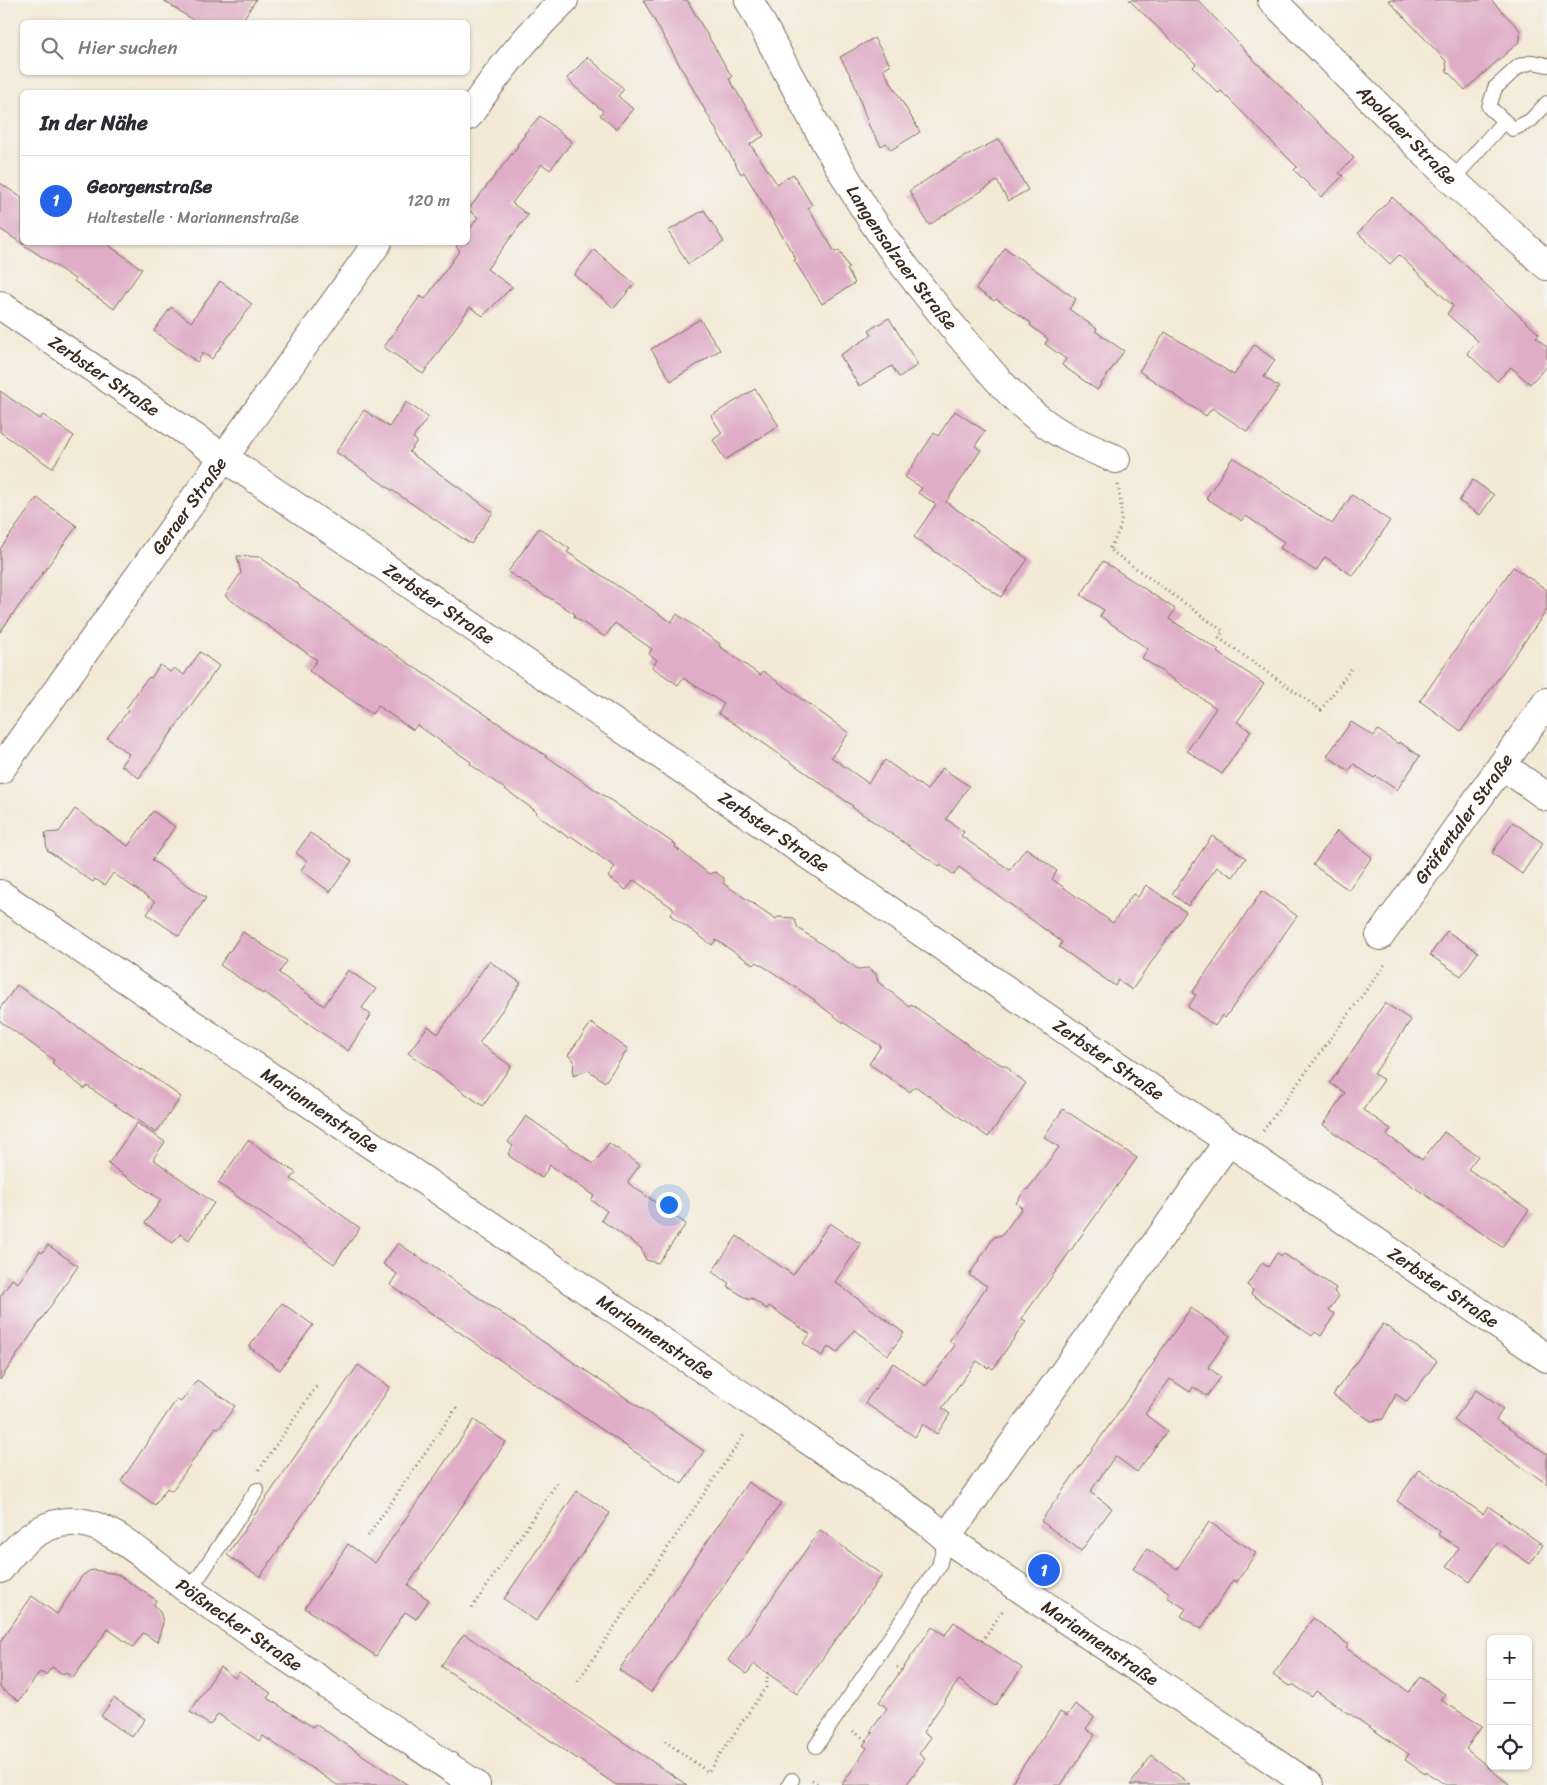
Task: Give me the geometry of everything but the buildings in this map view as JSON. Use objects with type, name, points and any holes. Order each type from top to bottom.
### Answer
[{"type":"street","points":[[470,113],[506,62],[564,0]]},
{"type":"street","name":"Langensalzaer Straße","points":[[749,0],[849,184],[877,228],[940,312],[1017,399],[1035,415],[1062,435],[1116,459]]},
{"type":"street","name":"Apoldaer Straße","points":[[1272,0],[1452,180],[1547,266]]},
{"type":"street","name":"Geraer Straße","points":[[0,770],[376,245]]},
{"type":"street","name":"Zerbster Straße","points":[[0,305],[1547,1358]]},
{"type":"street","name":"Gräfentaler Straße","points":[[1384,948],[1502,765],[1547,702]]},
{"type":"street","points":[[1502,765],[1547,797]]},
{"type":"street","name":"Mariannenstraße","points":[[0,894],[891,1496],[928,1522],[946,1538],[1309,1785]]},
{"type":"street","points":[[946,1538],[1228,1142]]},
{"type":"street","name":"Pößnecker Straße","points":[[0,1569],[23,1541],[40,1530],[56,1525],[88,1524],[105,1530],[476,1785]]},
{"type":"lane","points":[[1547,65],[1533,62],[1519,66],[1495,88],[1489,107],[1513,129],[1530,121],[1547,103]]},
{"type":"lane","points":[[1452,180],[1504,121]]},
{"type":"lane","points":[[190,1590],[257,1490]]},
{"type":"lane","points":[[816,1746],[939,1566],[946,1538]]},
{"type":"path","points":[[1116,459],[1122,522],[1117,537],[1109,549],[1223,631],[1219,638],[1321,710],[1351,669]]},
{"type":"path","points":[[1261,1134],[1386,965],[1384,948]]},
{"type":"path","points":[[257,1490],[258,1472],[318,1384]]},
{"type":"path","points":[[368,1536],[458,1406]]},
{"type":"path","points":[[578,1681],[745,1433]]},
{"type":"path","points":[[472,1608],[558,1481]]},
{"type":"path","points":[[982,1641],[1004,1610]]},
{"type":"path","points":[[665,1741],[708,1772],[766,1687],[768,1671]]},
{"type":"path","points":[[848,1728],[867,1741]]},
{"type":"path","points":[[812,1780],[820,1785]]},
{"type":"place","name":"Georgenstraße","points":[[1044,1570]]}]
